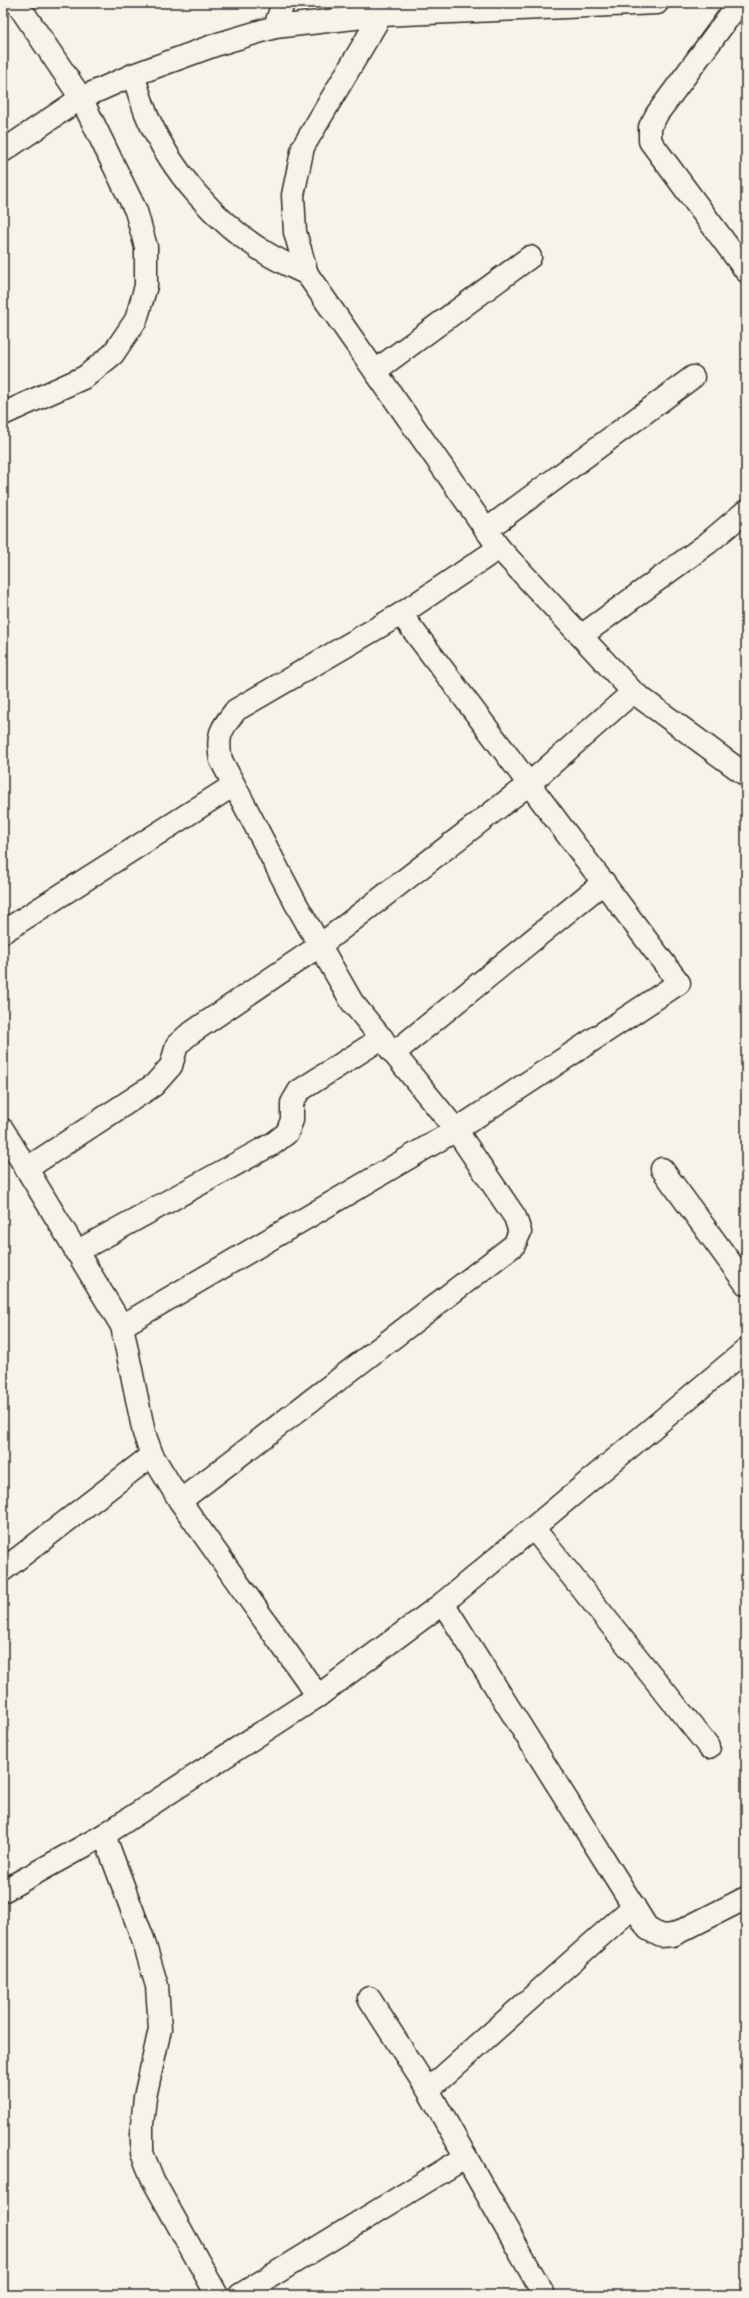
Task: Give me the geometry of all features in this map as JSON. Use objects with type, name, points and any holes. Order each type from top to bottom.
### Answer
[{"type":"street","points":[[3,414],[85,377],[113,354],[136,320],[146,286],[146,247],[136,211],[81,98],[17,3]]},
{"type":"street","points":[[276,27],[283,3]]},
{"type":"street","points":[[3,151],[81,98],[133,75],[218,44],[276,27],[381,15],[657,3]]},
{"type":"street","points":[[739,3],[657,114],[650,127],[650,141],[745,268]]},
{"type":"street","points":[[381,15],[303,147],[293,195],[295,232],[307,274],[499,548],[633,692],[742,765]]},
{"type":"street","points":[[133,75],[148,118],[169,157],[197,194],[235,231],[266,253],[307,274]]},
{"type":"street","points":[[375,371],[530,257]]},
{"type":"street","points":[[486,530],[693,377]]},
{"type":"street","points":[[581,636],[708,543],[746,511]]},
{"type":"street","points":[[180,1501],[514,1245],[520,1232],[515,1217],[456,1130],[352,1002],[319,946],[234,785],[221,760],[218,745],[221,728],[236,710],[401,614],[499,548]]},
{"type":"street","points":[[123,1330],[456,1130],[679,983],[401,614]]},
{"type":"street","points":[[26,1169],[154,1085],[171,1066],[177,1045],[188,1035],[319,946],[529,784],[633,692]]},
{"type":"street","points":[[3,932],[234,785]]},
{"type":"street","points":[[76,1252],[274,1143],[287,1133],[292,1120],[292,1102],[299,1091],[388,1046],[604,882]]},
{"type":"street","points":[[3,1130],[123,1330],[144,1433],[152,1455],[180,1501],[318,1696]]},
{"type":"street","points":[[662,1169],[746,1284]]},
{"type":"street","points":[[3,1891],[104,1835],[318,1696],[442,1603],[534,1529],[746,1350]]},
{"type":"street","points":[[3,1570],[152,1455]]},
{"type":"street","points":[[534,1529],[709,1747]]},
{"type":"street","points":[[442,1603],[648,1929],[661,1936],[673,1935],[746,1898]]},
{"type":"street","points":[[104,1835],[143,1939],[158,1986],[160,2029],[145,2097],[142,2125],[142,2153],[153,2180],[217,2295]]},
{"type":"street","points":[[428,2090],[634,1906]]},
{"type":"street","points":[[369,1998],[428,2090],[544,2295]]},
{"type":"street","points":[[240,2295],[466,2157]]}]
